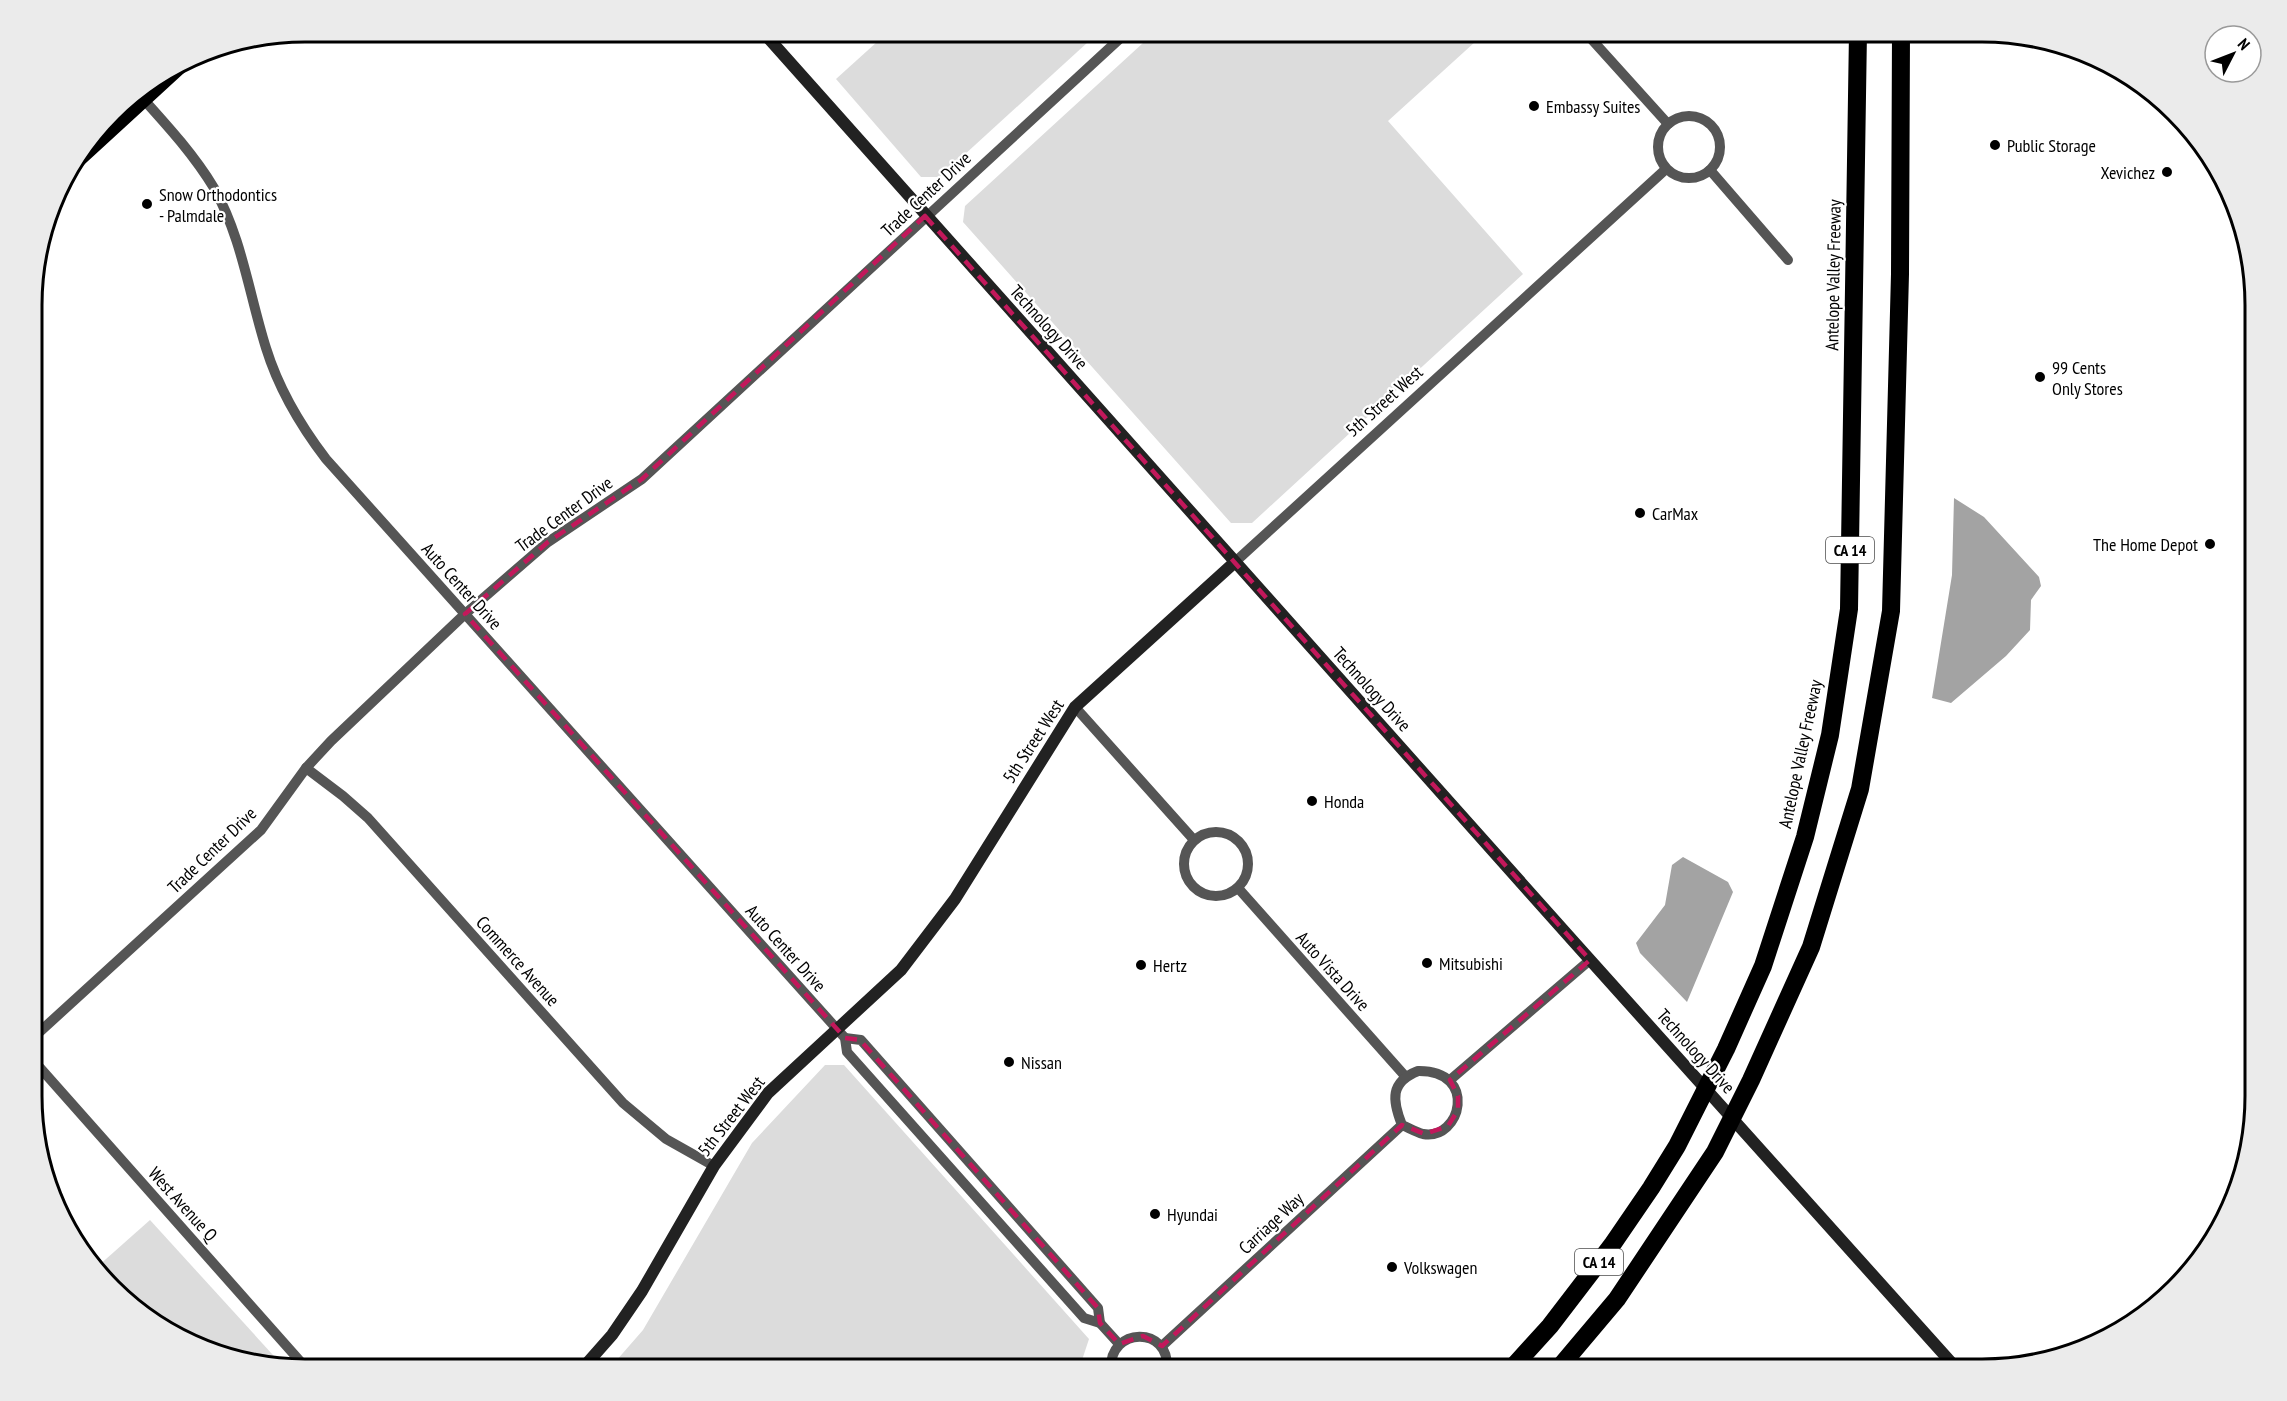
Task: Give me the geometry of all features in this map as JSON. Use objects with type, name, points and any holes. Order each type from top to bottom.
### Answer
[{"type":"highway","name":"Antelope Valley Freeway","points":[[1520,1359],[1550,1326],[1612,1245],[1651,1188],[1687,1126],[1726,1049],[1763,966],[1804,837],[1830,735],[1849,609],[1858,42]]},
{"type":"highway","name":"CA 14","points":[[1566,1359],[1617,1299],[1715,1152],[1751,1080],[1811,947],[1860,789],[1891,611],[1900,274],[1901,42]]},
{"type":"highway","points":[[1901,83],[1909,42]]},
{"type":"main road","name":"Technology Drive","points":[[772,42],[1949,1359]]},
{"type":"main road","name":"5th Street West","points":[[591,1359],[612,1335],[642,1291],[714,1166],[768,1093],[841,1033],[901,970],[955,899],[1075,707],[1235,562]]},
{"type":"street","name":"Trade Center Drive","points":[[42,1030],[261,830],[306,768],[331,741],[465,614],[548,542],[642,479],[1116,42]]},
{"type":"street","points":[[1594,42],[1668,124]]},
{"type":"street","name":"Auto Center Drive","points":[[142,99],[191,154],[214,189],[232,229],[247,272],[266,348],[281,388],[301,426],[326,459],[841,1033],[847,1052],[1084,1318],[1100,1323],[1119,1344]]},
{"type":"street","points":[[1686,116],[1696,117],[1714,129],[1719,140],[1720,151],[1717,161],[1710,170],[1693,178],[1682,178],[1666,169],[1660,159],[1658,148],[1659,138],[1668,124],[1686,116]]},
{"type":"street","name":"5th Street West","points":[[1235,562],[1666,169]]},
{"type":"street","points":[[1710,170],[1788,260]]},
{"type":"street","points":[[1075,707],[1194,840]]},
{"type":"street","name":"Commerce Avenue","points":[[306,768],[368,818],[623,1102],[666,1139],[714,1166]]},
{"type":"street","points":[[1218,831],[1240,842],[1247,853],[1248,866],[1238,888],[1229,893],[1214,896],[1204,895],[1192,885],[1184,871],[1186,852],[1194,840],[1206,833],[1218,831]]},
{"type":"street","name":"Auto Vista Drive","points":[[1238,888],[1405,1076]]},
{"type":"street","points":[[1450,1080],[1590,960]]},
{"type":"street","name":"Auto Center Drive","points":[[841,1033],[861,1040],[959,1149],[1098,1308],[1100,1323]]},
{"type":"street","name":"West Avenue Q","points":[[42,1070],[297,1359]]},
{"type":"street","points":[[1418,1071],[1434,1071],[1450,1080],[1458,1096],[1458,1110],[1448,1126],[1437,1132],[1425,1134],[1402,1125],[1394,1099],[1405,1076],[1418,1071]]},
{"type":"street","name":"Carriage Way","points":[[1162,1346],[1402,1125]]},
{"type":"street","points":[[1111,1359],[1119,1344],[1128,1338],[1143,1336],[1162,1346],[1166,1359]]},
{"type":"highlighted area","points":[[925,216],[1590,960],[1450,1080],[1458,1096],[1458,1110],[1448,1126],[1425,1134],[1402,1125],[1162,1346],[1143,1336],[1119,1344],[1100,1323],[1098,1308],[860,1040],[845,1038],[465,614],[548,542],[642,479]]},
{"type":"shaded area","points":[[877,42],[1088,42],[940,177],[921,177],[836,79]]},
{"type":"shaded area","points":[[1144,42],[1475,42],[1388,121],[1523,274],[1252,523],[1231,523],[963,222],[965,206]]},
{"type":"shaded area","points":[[1954,498],[1984,517],[2039,577],[2041,586],[2031,600],[2030,630],[2006,656],[1951,703],[1932,698],[1952,575]]},
{"type":"shaded area","points":[[1683,857],[1728,882],[1733,892],[1687,1002],[1640,953],[1636,943],[1665,905],[1672,865]]},
{"type":"shaded area","points":[[825,1065],[844,1065],[1089,1339],[1082,1359],[618,1359],[643,1330],[752,1143]]},
{"type":"shaded area","points":[[150,1220],[275,1357],[221,1345],[174,1324],[132,1294],[102,1263]]},
{"type":"place","name":"Embassy Suites","points":[[1534,106]]},
{"type":"place","name":"Public Storage","points":[[1995,145]]},
{"type":"place","name":"Xevichez","points":[[2167,172]]},
{"type":"place","name":"Snow Orthodontics - Palmdale","points":[[147,204]]},
{"type":"place","name":"99 Cents Only Stores","points":[[2040,377]]},
{"type":"place","name":"CarMax","points":[[1640,513]]},
{"type":"place","name":"The Home Depot","points":[[2210,544]]},
{"type":"place","name":"Honda","points":[[1312,801]]},
{"type":"place","name":"Mitsubishi","points":[[1427,963]]},
{"type":"place","name":"Hertz","points":[[1141,965]]},
{"type":"place","name":"Nissan","points":[[1009,1062]]},
{"type":"place","name":"Hyundai","points":[[1155,1214]]},
{"type":"place","name":"Volkswagen","points":[[1392,1267]]}]
